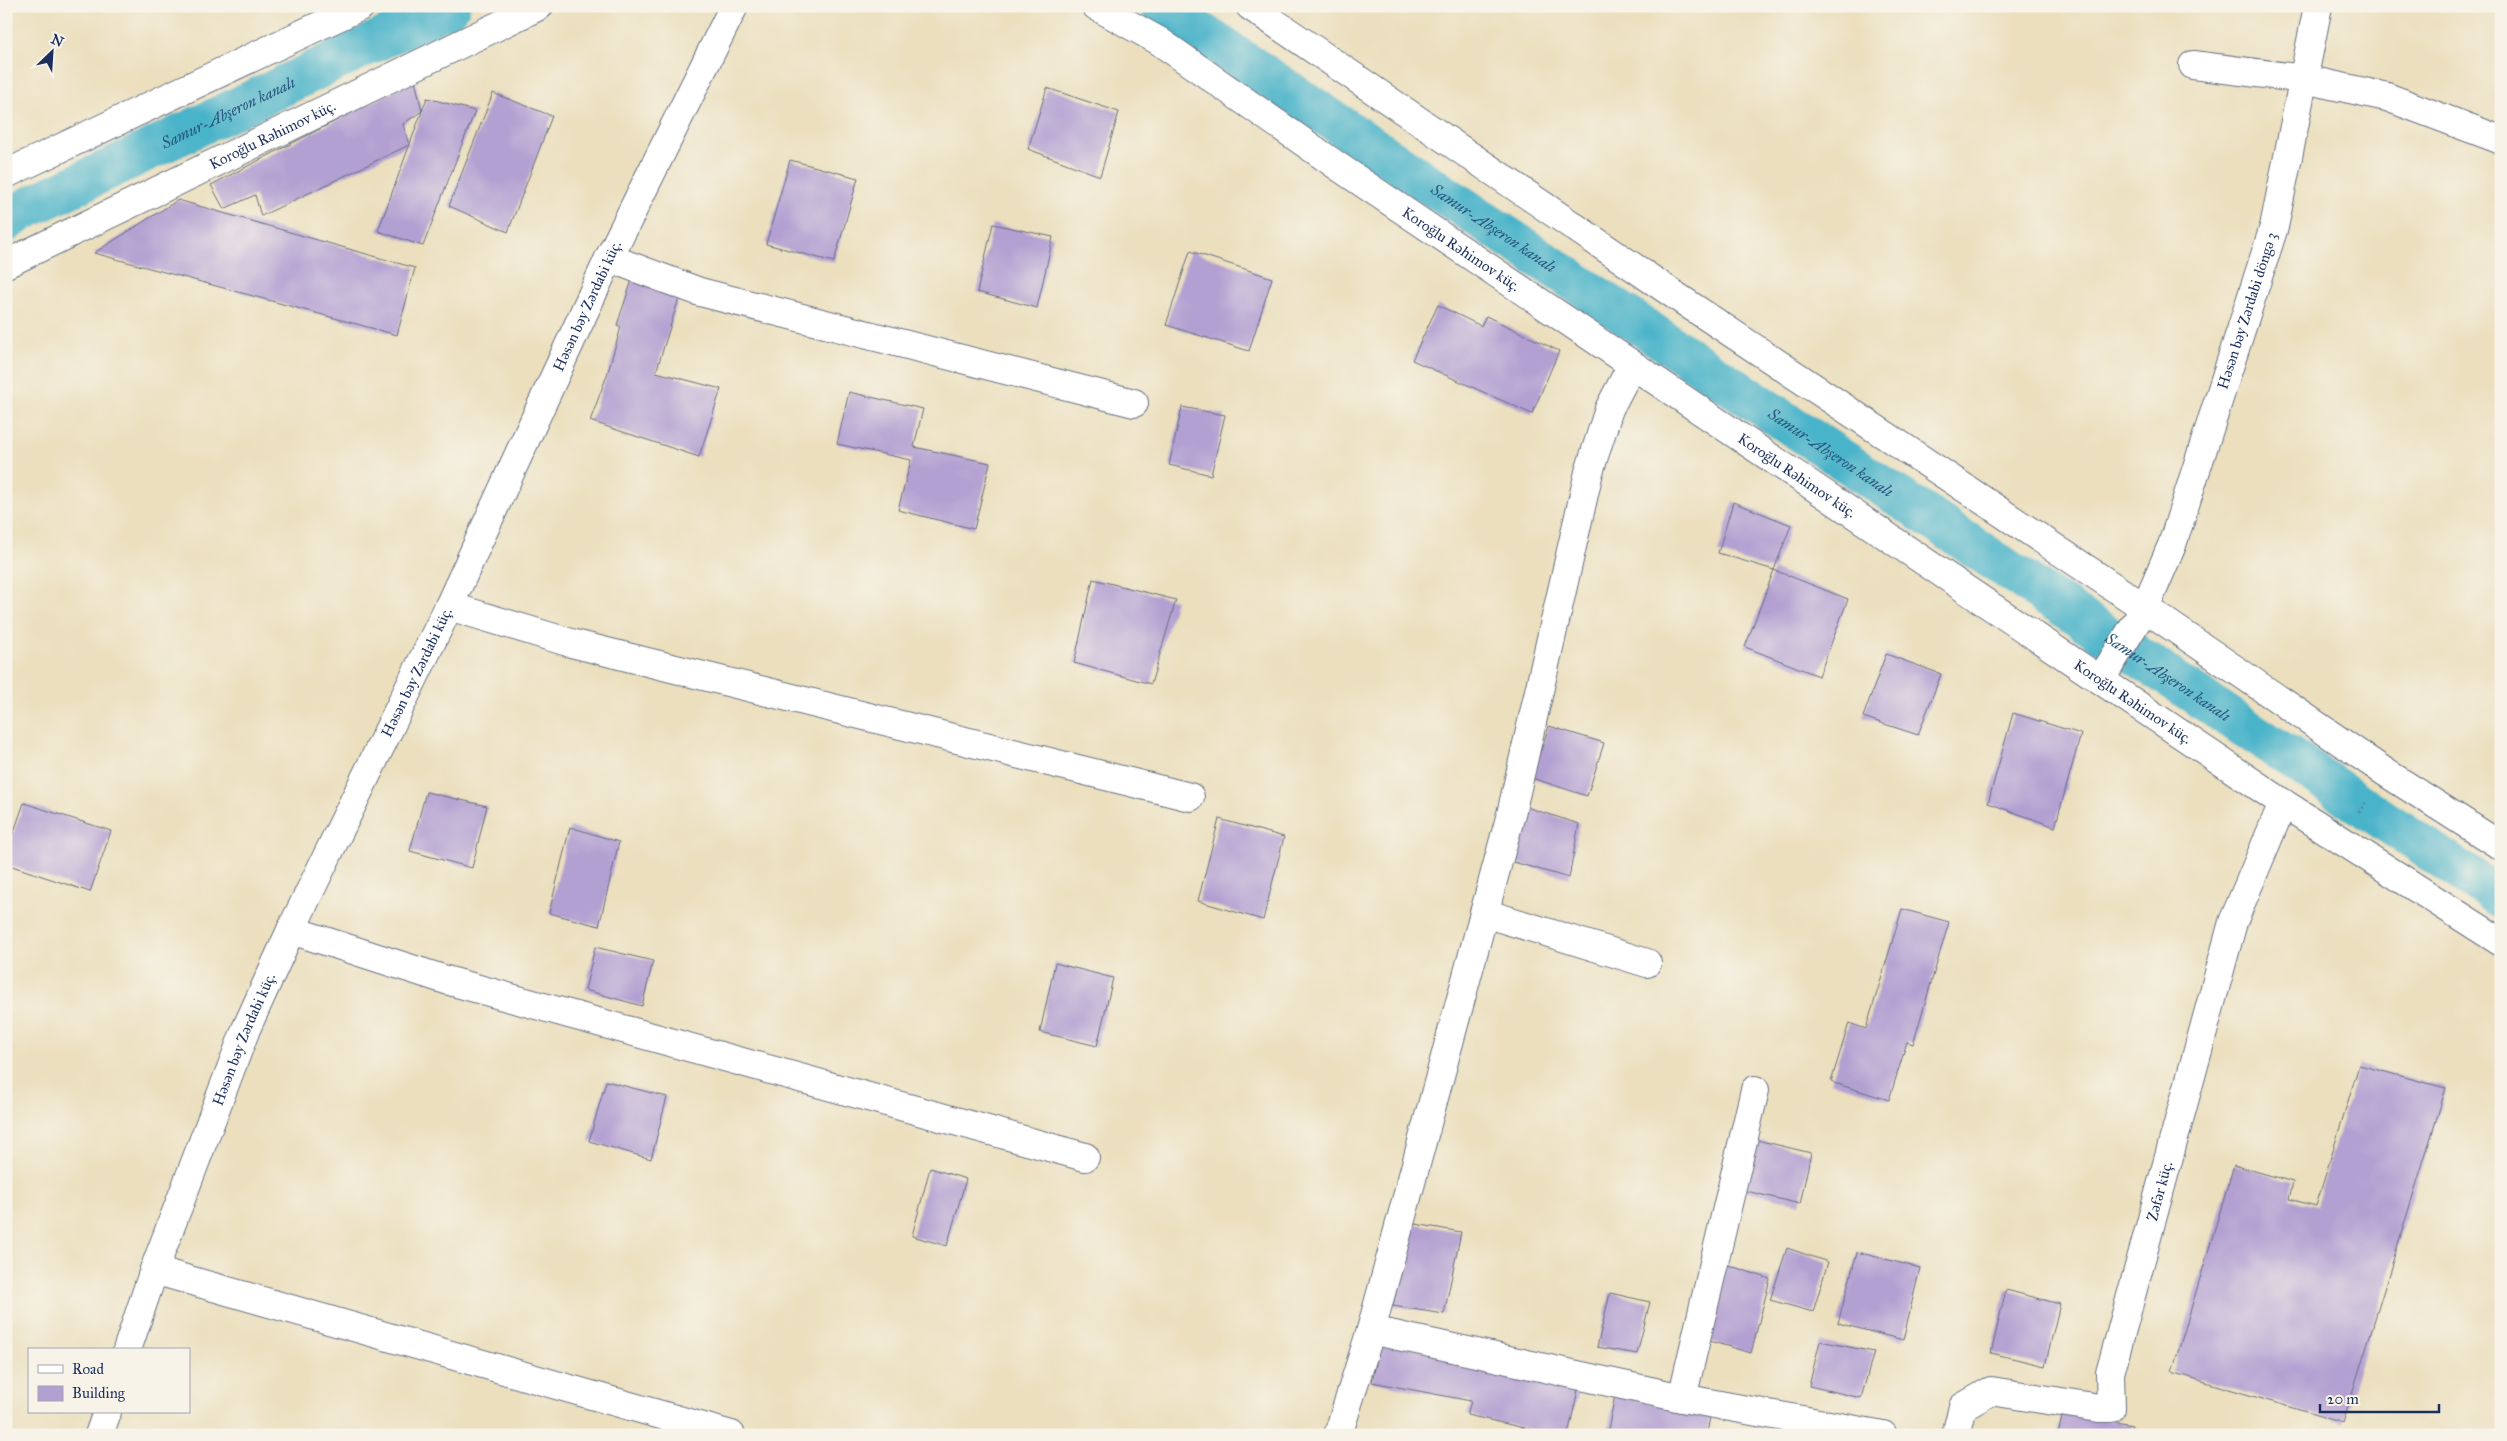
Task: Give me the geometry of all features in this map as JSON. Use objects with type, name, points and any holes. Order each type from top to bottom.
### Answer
[{"type":"street","points":[[6,174],[361,6]]},
{"type":"street","name":"Koroğlu Rəhimov küç.","points":[[6,264],[539,6]]},
{"type":"street","name":"Həsən bəy Zərdabi küç.","points":[[128,1348],[154,1270],[246,1029],[291,930],[449,606],[609,258],[734,6]]},
{"type":"street","name":"Koroğlu Rəhimov küç.","points":[[1096,6],[1159,42],[1330,161],[2101,678],[2283,803],[2501,942]]},
{"type":"street","points":[[1250,6],[1676,296],[2145,608],[2385,772],[2501,846]]},
{"type":"street","name":"Həsən bəy Zərdabi döngə 3","points":[[2101,678],[2145,608],[2172,545],[2274,226],[2318,6]]},
{"type":"street","points":[[2193,65],[2304,79],[2387,97],[2501,140]]},
{"type":"street","points":[[609,258],[700,292],[1134,403]]},
{"type":"street","points":[[1338,1435],[1371,1330],[1511,814],[1589,472],[1609,409],[1632,365]]},
{"type":"street","points":[[449,606],[571,643],[1190,797]]},
{"type":"street","name":"Zəfər küç.","points":[[1956,1435],[1963,1407],[1991,1391],[2099,1408],[2111,1408],[2110,1373],[2233,922],[2283,803]]},
{"type":"street","points":[[1484,913],[1647,963]]},
{"type":"street","points":[[291,930],[446,980],[1085,1157]]},
{"type":"street","points":[[1682,1398],[1755,1090]]},
{"type":"street","points":[[154,1270],[731,1435]]},
{"type":"street","points":[[1371,1330],[1682,1398],[1883,1435]]},
{"type":"street","points":[[99,1435],[106,1414]]},
{"type":"path","points":[[2341,839],[2385,772]]},
{"type":"building","points":[[415,80],[422,111],[403,124],[409,145],[261,216],[255,195],[224,209],[211,185]]},
{"type":"building","points":[[1047,88],[1119,112],[1100,176],[1028,149]]},
{"type":"building","points":[[493,93],[552,116],[508,232],[449,206]]},
{"type":"building","points":[[427,98],[475,111],[423,246],[378,231]]},
{"type":"building","points":[[790,160],[858,178],[834,262],[766,244]]},
{"type":"building","points":[[178,200],[415,268],[397,335],[94,253]]},
{"type":"building","points":[[993,224],[1053,237],[1037,308],[977,292]]},
{"type":"building","points":[[1190,251],[1272,278],[1249,351],[1166,325]]},
{"type":"building","points":[[633,277],[680,295],[656,372],[721,389],[699,457],[590,421],[607,375],[621,327],[617,325]]},
{"type":"building","points":[[1438,305],[1481,326],[1486,316],[1559,351],[1532,414],[1412,360]]},
{"type":"building","points":[[849,392],[923,409],[914,447],[990,463],[974,529],[898,510],[911,460],[837,444]]},
{"type":"building","points":[[1182,407],[1225,415],[1211,475],[1169,465]]},
{"type":"building","points":[[1733,502],[1791,525],[1774,570],[1718,553]]},
{"type":"building","points":[[1774,570],[1848,599],[1819,676],[1745,647]]},
{"type":"building","points":[[1093,579],[1176,600],[1151,684],[1074,663]]},
{"type":"building","points":[[1886,654],[1941,674],[1918,735],[1863,717]]},
{"type":"building","points":[[2013,713],[2081,734],[2055,827],[1988,803]]},
{"type":"building","points":[[1549,726],[1604,743],[1587,796],[1532,778]]},
{"type":"building","points":[[426,792],[487,806],[472,868],[410,851]]},
{"type":"building","points":[[24,803],[111,831],[90,892],[6,864],[6,854]]},
{"type":"building","points":[[1523,806],[1579,824],[1569,878],[1510,861]]},
{"type":"building","points":[[1219,819],[1284,837],[1263,920],[1198,901]]},
{"type":"building","points":[[570,827],[619,842],[599,926],[549,913]]},
{"type":"building","points":[[1902,909],[1949,922],[1913,1044],[1907,1042],[1889,1100],[1831,1082],[1849,1023],[1866,1029]]},
{"type":"building","points":[[595,947],[653,961],[642,1006],[585,990]]},
{"type":"building","points":[[1055,963],[1113,978],[1097,1046],[1040,1032]]},
{"type":"building","points":[[2359,1065],[2446,1088],[2343,1423],[2172,1372],[2234,1165],[2293,1182],[2289,1199],[2316,1206]]},
{"type":"building","points":[[606,1081],[667,1097],[651,1159],[589,1141]]},
{"type":"building","points":[[1753,1139],[1811,1153],[1800,1204],[1742,1190]]},
{"type":"building","points":[[930,1168],[966,1179],[947,1246],[912,1236]]},
{"type":"building","points":[[1410,1223],[1461,1232],[1444,1314],[1393,1306]]},
{"type":"building","points":[[1787,1248],[1828,1262],[1813,1312],[1770,1300]]},
{"type":"building","points":[[1857,1252],[1920,1268],[1903,1340],[1838,1323]]},
{"type":"building","points":[[1722,1263],[1770,1279],[1751,1353],[1699,1338]]},
{"type":"building","points":[[2006,1290],[2060,1304],[2045,1366],[1991,1353]]},
{"type":"building","points":[[1610,1293],[1650,1302],[1637,1354],[1597,1347]]},
{"type":"building","points":[[1381,1341],[1579,1385],[1568,1435],[1556,1435],[1467,1415],[1471,1401],[1372,1382]]},
{"type":"building","points":[[1820,1341],[1874,1352],[1861,1398],[1809,1386]]},
{"type":"building","points":[[1615,1395],[1710,1416],[1707,1435],[1607,1435]]},
{"type":"building","points":[[2063,1412],[2132,1425],[2130,1435],[2058,1435]]},
{"type":"waterway","name":"Samur-Abşeron kanalı","points":[[6,222],[21,211],[450,6]]},
{"type":"waterway","name":"Samur-Abşeron kanalı","points":[[1161,6],[2501,898]]}]
